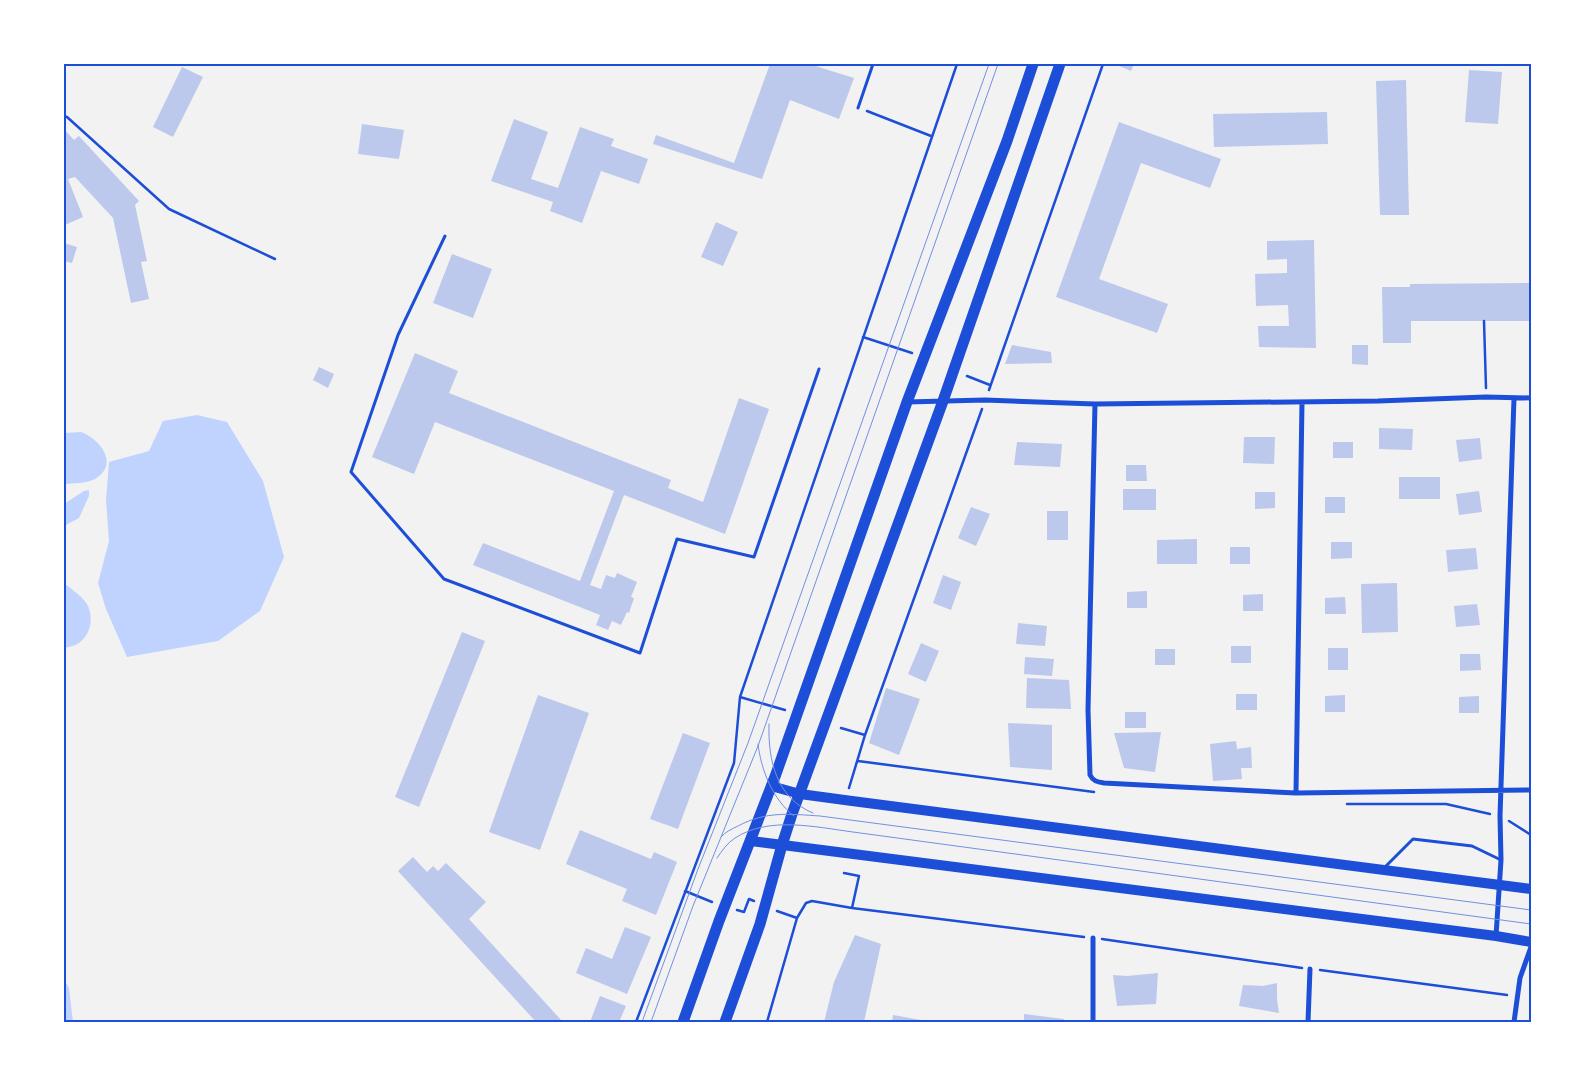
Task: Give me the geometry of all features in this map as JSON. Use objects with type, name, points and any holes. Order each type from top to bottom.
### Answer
[{"type":"main road","points":[[682,1022],[751,841],[907,402],[1007,141],[1033,64]]},
{"type":"main road","points":[[725,1022],[766,906],[782,845],[943,402],[1060,64]]},
{"type":"main road","points":[[771,786],[800,794],[1531,889]]},
{"type":"main road","points":[[751,841],[1531,942]]},
{"type":"street","points":[[907,402],[985,400],[1095,404],[1378,401],[1486,397],[1531,398]]},
{"type":"street","points":[[1496,936],[1500,885],[1500,816],[1514,398]]},
{"type":"street","points":[[1296,793],[1302,402]]},
{"type":"street","points":[[1095,404],[1088,710],[1090,775],[1095,781],[1296,793],[1531,790]]},
{"type":"street","points":[[1093,938],[1093,1022]]},
{"type":"street","points":[[1514,1022],[1516,996],[1520,978],[1531,947]]},
{"type":"street","points":[[1308,1022],[1310,969]]},
{"type":"lane","points":[[858,108],[873,64]]},
{"type":"lane","points":[[445,236],[398,335],[351,472],[444,578],[640,653],[677,539],[754,557],[819,369]]},
{"type":"lane","points":[[1382,870],[1413,840],[1472,846],[1500,860]]},
{"type":"path","points":[[636,1022],[734,763],[740,697],[957,64]]},
{"type":"path","points":[[849,788],[865,735],[1103,64]]},
{"type":"path","points":[[867,111],[932,136]]},
{"type":"path","points":[[64,116],[169,210],[275,259]]},
{"type":"path","points":[[1484,321],[1486,397]]},
{"type":"path","points":[[863,337],[912,353]]},
{"type":"path","points":[[967,376],[990,385]]},
{"type":"path","points":[[740,697],[785,710]]},
{"type":"path","points":[[841,728],[865,735]]},
{"type":"path","points":[[1500,816],[1531,835]]},
{"type":"path","points":[[844,873],[859,876],[852,908]]},
{"type":"path","points":[[685,891],[744,912],[749,899],[797,918]]},
{"type":"path","points":[[767,1022],[797,918],[806,902],[812,901],[852,908],[1093,938],[1516,996]]},
{"type":"water","points":[[197,415],[227,422],[263,481],[284,557],[260,611],[218,641],[127,657],[106,609],[98,583],[109,541],[106,500],[109,462],[149,451],[163,421]]},
{"type":"water","points":[[81,432],[95,440],[100,446],[107,459],[106,466],[102,473],[91,481],[64,484],[64,433]]},
{"type":"water","points":[[89,490],[89,496],[79,518],[64,526],[64,504],[84,491]]},
{"type":"water","points":[[64,583],[87,604],[91,620],[89,631],[83,640],[75,645],[64,648]]},
{"type":"water","points":[[64,979],[69,988],[73,1022],[64,1022]]},
{"type":"building","points":[[770,64],[809,64],[854,78],[839,119],[790,100],[762,179],[653,144],[656,135],[734,163]]},
{"type":"building","points":[[1119,64],[1134,64],[1131,71],[1119,66]]},
{"type":"building","points":[[182,67],[203,77],[173,137],[153,127]]},
{"type":"building","points":[[1469,70],[1502,72],[1498,124],[1465,122]]},
{"type":"building","points":[[1406,80],[1409,215],[1380,215],[1376,81]]},
{"type":"building","points":[[1327,112],[1328,144],[1214,147],[1213,114]]},
{"type":"building","points":[[514,119],[548,132],[531,179],[558,188],[580,127],[614,139],[611,146],[648,159],[639,184],[601,171],[582,223],[550,211],[553,202],[491,181]]},
{"type":"building","points":[[1119,122],[1221,159],[1210,188],[1141,163],[1099,279],[1168,304],[1157,333],[1056,297]]},
{"type":"building","points":[[362,124],[404,130],[399,159],[358,154]]},
{"type":"building","points":[[64,129],[74,140],[79,136],[139,201],[135,205],[147,261],[141,262],[149,299],[131,303],[113,218],[75,177],[68,179],[83,217],[65,225]]},
{"type":"building","points":[[716,222],[738,232],[723,266],[701,257]]},
{"type":"building","points":[[1314,240],[1316,348],[1259,347],[1258,326],[1289,326],[1288,305],[1256,306],[1255,274],[1287,273],[1287,259],[1267,260],[1267,241]]},
{"type":"building","points":[[64,243],[77,247],[72,263],[64,261]]},
{"type":"building","points":[[452,254],[492,269],[473,318],[433,303]]},
{"type":"building","points":[[1531,283],[1531,321],[1411,321],[1411,343],[1383,343],[1382,287],[1410,287],[1410,284]]},
{"type":"building","points":[[1012,345],[1051,352],[1052,363],[1005,364]]},
{"type":"building","points":[[1352,345],[1368,345],[1368,365],[1352,364]]},
{"type":"building","points":[[415,353],[458,371],[449,393],[671,480],[668,488],[703,502],[739,398],[769,409],[725,534],[624,495],[590,585],[601,589],[606,575],[615,578],[617,573],[637,582],[631,597],[634,598],[629,613],[627,612],[621,625],[612,621],[608,630],[596,625],[600,615],[473,565],[483,543],[580,581],[614,491],[435,422],[414,474],[372,457]]},
{"type":"building","points":[[319,367],[334,374],[328,388],[313,380]]},
{"type":"building","points":[[1379,428],[1413,429],[1412,450],[1379,449]]},
{"type":"building","points":[[1244,437],[1275,437],[1274,464],[1243,463]]},
{"type":"building","points":[[1480,438],[1482,459],[1459,462],[1456,440]]},
{"type":"building","points":[[1017,442],[1062,444],[1060,467],[1014,465]]},
{"type":"building","points":[[1333,442],[1353,442],[1353,458],[1333,458]]},
{"type":"building","points":[[1126,465],[1146,465],[1147,481],[1126,481]]},
{"type":"building","points":[[1399,477],[1440,477],[1440,499],[1399,499]]},
{"type":"building","points":[[1123,489],[1156,489],[1156,510],[1123,510]]},
{"type":"building","points":[[1479,491],[1482,512],[1459,515],[1456,494]]},
{"type":"building","points":[[1255,492],[1275,492],[1275,508],[1255,509]]},
{"type":"building","points":[[1325,497],[1345,497],[1345,513],[1325,513]]},
{"type":"building","points":[[971,507],[990,514],[976,546],[958,538]]},
{"type":"building","points":[[1047,511],[1068,511],[1068,540],[1047,540]]},
{"type":"building","points":[[1197,539],[1197,564],[1157,564],[1157,540]]},
{"type":"building","points":[[1331,542],[1352,542],[1352,558],[1331,559]]},
{"type":"building","points":[[1230,547],[1250,547],[1250,564],[1230,564]]},
{"type":"building","points":[[1476,548],[1478,569],[1448,572],[1446,550]]},
{"type":"building","points":[[943,575],[961,582],[951,610],[933,603]]},
{"type":"building","points":[[1397,583],[1398,632],[1362,633],[1361,584]]},
{"type":"building","points":[[1147,591],[1147,608],[1127,608],[1127,592]]},
{"type":"building","points":[[1263,594],[1263,611],[1243,611],[1243,595]]},
{"type":"building","points":[[1345,597],[1346,614],[1325,614],[1325,598]]},
{"type":"building","points":[[1477,604],[1480,625],[1456,627],[1454,606]]},
{"type":"building","points":[[1018,623],[1047,626],[1045,646],[1016,644]]},
{"type":"building","points":[[462,632],[485,641],[419,807],[395,797]]},
{"type":"building","points":[[921,643],[939,651],[926,682],[908,674]]},
{"type":"building","points":[[1231,646],[1251,646],[1251,663],[1231,663]]},
{"type":"building","points":[[1328,648],[1348,648],[1348,670],[1328,670]]},
{"type":"building","points":[[1155,649],[1175,649],[1175,665],[1155,665]]},
{"type":"building","points":[[1460,654],[1480,654],[1481,670],[1460,671]]},
{"type":"building","points":[[1025,657],[1054,659],[1052,676],[1024,674]]},
{"type":"building","points":[[1027,678],[1069,680],[1071,709],[1026,708]]},
{"type":"building","points":[[886,688],[920,699],[899,755],[869,743]]},
{"type":"building","points":[[1236,694],[1257,694],[1257,710],[1236,710]]},
{"type":"building","points":[[538,695],[589,713],[540,850],[489,832]]},
{"type":"building","points":[[1345,695],[1345,712],[1325,712],[1325,696]]},
{"type":"building","points":[[1479,696],[1479,713],[1459,713],[1459,697]]},
{"type":"building","points":[[1125,712],[1146,712],[1146,728],[1125,728]]},
{"type":"building","points":[[1008,723],[1052,725],[1052,770],[1010,767]]},
{"type":"building","points":[[1161,732],[1155,772],[1124,768],[1114,733]]},
{"type":"building","points":[[683,733],[710,743],[678,829],[650,819]]},
{"type":"building","points":[[1236,741],[1237,749],[1251,747],[1252,768],[1241,768],[1242,779],[1213,781],[1210,744]]},
{"type":"building","points":[[580,830],[651,859],[654,852],[677,862],[656,915],[622,901],[627,889],[566,864]]},
{"type":"building","points":[[413,857],[427,872],[433,866],[438,871],[446,863],[486,902],[469,919],[562,1021],[536,1022],[398,871]]},
{"type":"building","points":[[625,927],[651,937],[627,994],[576,973],[586,948],[612,959]]},
{"type":"building","points":[[855,935],[881,944],[864,1022],[824,1022],[834,982]]},
{"type":"building","points":[[1158,973],[1156,1004],[1117,1006],[1113,975],[1127,976]]},
{"type":"building","points":[[1277,983],[1279,1013],[1239,1006],[1243,985],[1263,986]]},
{"type":"building","points":[[600,996],[626,1006],[619,1022],[590,1022]]},
{"type":"building","points":[[1024,1014],[1064,1019],[1064,1022],[1024,1022]]},
{"type":"building","points":[[893,1015],[921,1020],[921,1022],[892,1022]]},
{"type":"tram line","points":[[642,1022],[698,869],[748,743],[989,64]]},
{"type":"tram line","points":[[651,1022],[693,906],[758,746],[998,64]]},
{"type":"tram line","points":[[769,724],[770,751],[777,776],[790,798],[813,813]]},
{"type":"tram line","points":[[758,744],[769,784],[780,802],[794,816]]},
{"type":"tram line","points":[[721,837],[748,821],[758,818],[788,814],[820,816],[1531,910]]},
{"type":"tram line","points":[[717,858],[730,842],[748,831],[777,825],[808,826],[1531,924]]}]
